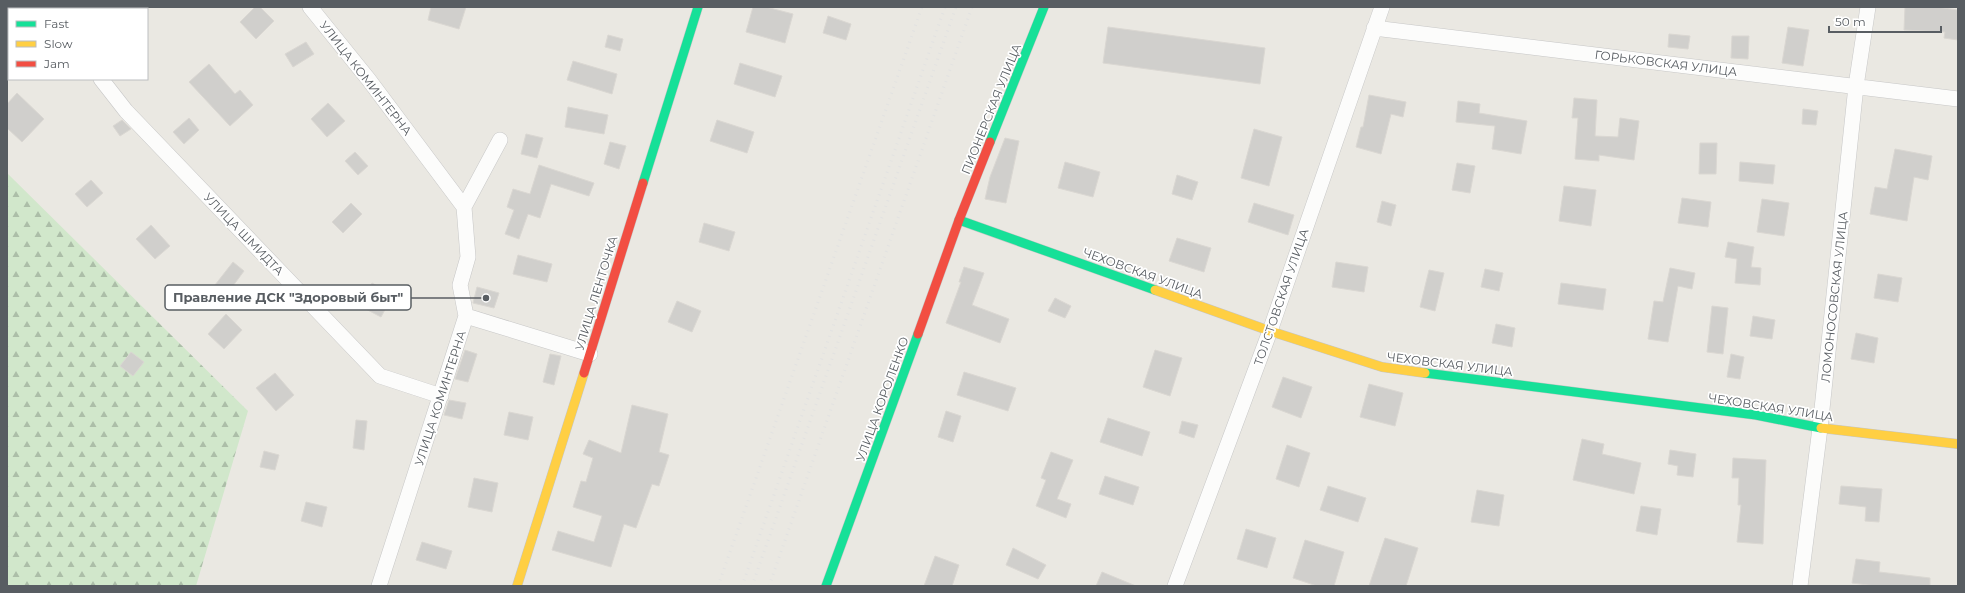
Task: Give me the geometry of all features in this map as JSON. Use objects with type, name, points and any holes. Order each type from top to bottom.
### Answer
[{"type":"street","name":"УЛИЦА КОМИНТЕРНА","points":[[310,7],[369,80],[464,207],[468,257],[460,285],[466,316],[379,586]]},
{"type":"street","name":"УЛИЦА ЛЕНТОЧКА","points":[[518,586],[698,7]]},
{"type":"street","name":"ПИОНЕРСКАЯ УЛИЦА","points":[[959,220],[1044,7]]},
{"type":"street","name":"ТОЛСТОВСКАЯ УЛИЦА","points":[[1175,586],[1270,331],[1382,7]]},
{"type":"street","name":"ЛОМОНОСОВСКАЯ УЛИЦА","points":[[1800,586],[1820,428],[1856,86],[1868,7]]},
{"type":"street","name":"ГОРЬКОВСКАЯ УЛИЦА","points":[[1374,28],[1958,99]]},
{"type":"street","name":"УЛИЦА ШМИДТА","points":[[102,80],[126,111],[380,376],[441,396]]},
{"type":"street","points":[[464,207],[500,140]]},
{"type":"street","name":"ЧЕХОВСКАЯ УЛИЦА","points":[[959,220],[1270,331],[1382,368],[1756,415],[1820,428],[1958,444]]},
{"type":"street","name":"УЛИЦА КОРОЛЕНКО","points":[[826,586],[959,220]]},
{"type":"street","points":[[466,316],[590,354]]},
{"type":"green space","points":[[7,173],[248,411],[196,586],[7,586]]},
{"type":"building","points":[[255,7],[260,7],[274,21],[256,39],[240,22]]},
{"type":"building","points":[[431,7],[466,7],[459,29],[428,20]]},
{"type":"building","points":[[753,7],[766,7],[793,14],[785,43],[746,32]]},
{"type":"building","points":[[1905,7],[1936,7],[1958,10],[1958,40],[1944,38],[1945,32],[1904,30]]},
{"type":"building","points":[[828,16],[851,24],[846,40],[823,33]]},
{"type":"building","points":[[1108,27],[1265,48],[1260,84],[1103,63]]},
{"type":"building","points":[[1788,27],[1809,30],[1803,66],[1782,63]]},
{"type":"building","points":[[1669,34],[1690,36],[1688,49],[1668,47]]},
{"type":"building","points":[[608,35],[623,39],[620,51],[605,47]]},
{"type":"building","points":[[1732,36],[1749,36],[1748,59],[1731,58]]},
{"type":"building","points":[[306,42],[314,54],[293,67],[285,54]]},
{"type":"building","points":[[573,61],[617,74],[612,94],[567,80]]},
{"type":"building","points":[[740,63],[782,76],[775,97],[734,84]]},
{"type":"building","points":[[209,64],[235,94],[240,90],[253,105],[230,126],[189,82]]},
{"type":"building","points":[[17,93],[44,119],[22,142],[7,128],[7,104]]},
{"type":"building","points":[[1369,95],[1406,102],[1403,117],[1391,114],[1381,154],[1356,147],[1361,127],[1363,127]]},
{"type":"building","points":[[1574,98],[1597,100],[1595,136],[1618,137],[1620,118],[1639,121],[1634,160],[1599,155],[1599,161],[1575,159],[1578,118],[1572,118]]},
{"type":"building","points":[[1458,101],[1480,104],[1479,113],[1527,121],[1521,154],[1492,149],[1495,126],[1456,122]]},
{"type":"building","points":[[328,103],[345,121],[327,137],[311,119]]},
{"type":"building","points":[[568,107],[608,115],[604,134],[565,127]]},
{"type":"building","points":[[1803,109],[1818,111],[1816,125],[1802,124]]},
{"type":"building","points":[[189,118],[199,130],[184,144],[173,132]]},
{"type":"building","points":[[122,120],[131,129],[120,136],[113,126]]},
{"type":"building","points":[[717,120],[754,132],[747,153],[710,141]]},
{"type":"building","points":[[1254,129],[1282,137],[1269,186],[1241,178]]},
{"type":"building","points":[[526,134],[543,138],[537,158],[521,154]]},
{"type":"building","points":[[1005,138],[1019,141],[1006,203],[985,199],[990,177]]},
{"type":"building","points":[[610,142],[626,146],[619,169],[604,164]]},
{"type":"building","points":[[1700,143],[1717,143],[1716,174],[1699,174]]},
{"type":"building","points":[[1895,149],[1932,156],[1928,180],[1914,177],[1907,221],[1870,214],[1875,187],[1887,189]]},
{"type":"building","points":[[355,152],[368,166],[358,175],[345,161]]},
{"type":"building","points":[[1065,162],[1100,172],[1093,197],[1058,188]]},
{"type":"building","points":[[1740,162],[1775,165],[1773,184],[1739,181]]},
{"type":"building","points":[[1457,163],[1475,166],[1470,193],[1452,190]]},
{"type":"building","points":[[539,165],[594,183],[589,196],[551,184],[540,218],[528,214],[519,239],[505,234],[514,210],[507,207],[513,189],[530,194]]},
{"type":"building","points":[[1177,175],[1198,182],[1192,200],[1172,194]]},
{"type":"building","points":[[91,180],[103,193],[87,207],[75,194]]},
{"type":"building","points":[[1564,186],[1596,190],[1591,226],[1559,221]]},
{"type":"building","points":[[1682,198],[1711,202],[1708,227],[1678,223]]},
{"type":"building","points":[[1762,199],[1789,203],[1784,236],[1757,232]]},
{"type":"building","points":[[1382,201],[1396,205],[1391,226],[1377,222]]},
{"type":"building","points":[[351,203],[362,214],[343,233],[332,222]]},
{"type":"building","points":[[1254,203],[1294,215],[1288,235],[1248,222]]},
{"type":"building","points":[[704,223],[735,232],[729,251],[699,242]]},
{"type":"building","points":[[151,225],[170,246],[155,259],[136,239]]},
{"type":"building","points":[[1177,238],[1211,248],[1204,272],[1169,261]]},
{"type":"building","points":[[1728,242],[1754,247],[1751,267],[1761,268],[1760,285],[1735,283],[1737,259],[1725,257]]},
{"type":"building","points":[[518,255],[552,264],[547,282],[513,274]]},
{"type":"building","points":[[233,262],[244,271],[227,294],[215,285]]},
{"type":"building","points":[[1336,262],[1368,267],[1364,292],[1332,287]]},
{"type":"building","points":[[964,267],[984,273],[972,305],[1009,319],[1000,343],[946,323],[961,282],[959,282]]},
{"type":"building","points":[[1670,268],[1695,273],[1692,289],[1678,286],[1668,342],[1648,339],[1654,301],[1663,302]]},
{"type":"building","points":[[1485,269],[1503,273],[1499,291],[1481,287]]},
{"type":"building","points":[[1429,270],[1444,273],[1435,311],[1420,307]]},
{"type":"building","points":[[1878,274],[1902,278],[1898,302],[1874,298]]},
{"type":"building","points":[[372,283],[393,295],[381,317],[360,306]]},
{"type":"building","points":[[1561,283],[1606,289],[1603,310],[1558,304]]},
{"type":"building","points":[[477,287],[499,293],[494,308],[473,303]]},
{"type":"building","points":[[1055,298],[1071,306],[1065,318],[1048,311]]},
{"type":"building","points":[[677,301],[701,311],[692,332],[668,322]]},
{"type":"building","points":[[1712,306],[1728,308],[1723,354],[1707,352]]},
{"type":"building","points":[[226,314],[242,330],[224,349],[208,334]]},
{"type":"building","points":[[1753,316],[1775,320],[1772,339],[1750,336]]},
{"type":"building","points":[[1496,324],[1515,328],[1512,347],[1492,343]]},
{"type":"building","points":[[1856,333],[1878,338],[1874,363],[1851,359]]},
{"type":"building","points":[[465,350],[477,354],[468,382],[455,379]]},
{"type":"building","points":[[1155,350],[1182,358],[1170,396],[1143,387]]},
{"type":"building","points":[[131,352],[144,362],[133,376],[120,366]]},
{"type":"building","points":[[550,354],[561,356],[554,385],[543,382]]},
{"type":"building","points":[[1731,354],[1744,357],[1740,379],[1727,377]]},
{"type":"building","points":[[964,372],[1016,388],[1008,411],[957,395]]},
{"type":"building","points":[[275,373],[294,395],[276,411],[256,388]]},
{"type":"building","points":[[1283,377],[1312,387],[1301,418],[1272,407]]},
{"type":"building","points":[[1369,384],[1403,393],[1395,426],[1360,417]]},
{"type":"building","points":[[449,400],[466,403],[462,419],[444,415]]},
{"type":"building","points":[[632,405],[668,414],[659,452],[669,455],[659,486],[652,484],[636,528],[624,524],[611,567],[552,550],[558,531],[594,542],[602,516],[573,507],[581,481],[586,482],[593,458],[583,454],[589,440],[621,453]]},
{"type":"building","points":[[946,411],[961,416],[953,442],[938,437]]},
{"type":"building","points":[[509,412],[533,417],[528,440],[504,435]]},
{"type":"building","points":[[1108,418],[1150,432],[1142,456],[1100,442]]},
{"type":"building","points":[[356,420],[367,421],[364,450],[353,448]]},
{"type":"building","points":[[1182,421],[1198,425],[1194,438],[1179,433]]},
{"type":"building","points":[[1582,439],[1604,444],[1602,454],[1641,463],[1634,494],[1573,480]]},
{"type":"building","points":[[1287,445],[1310,453],[1299,487],[1276,479]]},
{"type":"building","points":[[1670,450],[1696,454],[1693,477],[1677,475],[1678,466],[1668,464]]},
{"type":"building","points":[[264,451],[279,455],[275,470],[260,467]]},
{"type":"building","points":[[1051,452],[1073,460],[1057,499],[1071,504],[1066,518],[1036,506],[1046,480],[1041,478]]},
{"type":"building","points":[[1733,458],[1766,460],[1763,544],[1737,542],[1741,505],[1738,505],[1739,478],[1732,478]]},
{"type":"building","points":[[1105,476],[1139,487],[1133,505],[1099,494]]},
{"type":"building","points":[[474,478],[498,483],[492,512],[468,507]]},
{"type":"building","points":[[1328,486],[1366,498],[1358,522],[1320,510]]},
{"type":"building","points":[[1841,486],[1882,489],[1879,522],[1865,521],[1866,507],[1839,504]]},
{"type":"building","points":[[1477,490],[1504,495],[1499,526],[1471,522]]},
{"type":"building","points":[[306,502],[327,507],[322,527],[301,521]]},
{"type":"building","points":[[1641,506],[1661,509],[1657,535],[1636,531]]},
{"type":"building","points":[[1246,529],[1276,538],[1267,568],[1237,559]]},
{"type":"building","points":[[1385,538],[1418,548],[1406,586],[1369,586]]},
{"type":"building","points":[[1305,540],[1344,552],[1334,586],[1317,586],[1293,578]]},
{"type":"building","points":[[422,542],[452,551],[446,569],[416,560]]},
{"type":"building","points":[[1013,548],[1046,565],[1038,579],[1006,565]]},
{"type":"building","points":[[935,556],[959,565],[952,586],[924,586]]},
{"type":"building","points":[[1856,559],[1880,562],[1879,572],[1930,578],[1930,586],[1876,586],[1852,583]]},
{"type":"building","points":[[1102,572],[1136,586],[1096,586]]},
{"type":"railway","points":[[718,586],[922,7]]},
{"type":"railway","points":[[742,586],[945,7]]},
{"type":"railway","points":[[752,586],[956,7]]},
{"type":"railway","points":[[769,586],[972,7]]},
{"type":"traffic: fast","points":[[643,183],[698,7]]},
{"type":"traffic: fast","points":[[990,142],[1044,7]]},
{"type":"traffic: fast","points":[[959,220],[1155,290]]},
{"type":"traffic: fast","points":[[826,586],[918,334]]},
{"type":"traffic: fast","points":[[1425,373],[1756,415],[1821,428]]},
{"type":"traffic: slow","points":[[1155,290],[1270,331],[1382,367],[1425,373]]},
{"type":"traffic: slow","points":[[517,586],[584,373]]},
{"type":"traffic: slow","points":[[1821,428],[1958,444]]},
{"type":"traffic: jam","points":[[918,334],[959,220],[990,142]]},
{"type":"traffic: jam","points":[[584,373],[643,183]]},
{"type":"place","name":"Правление ДСК \"Здоровый быт\"","points":[[486,298]]}]
